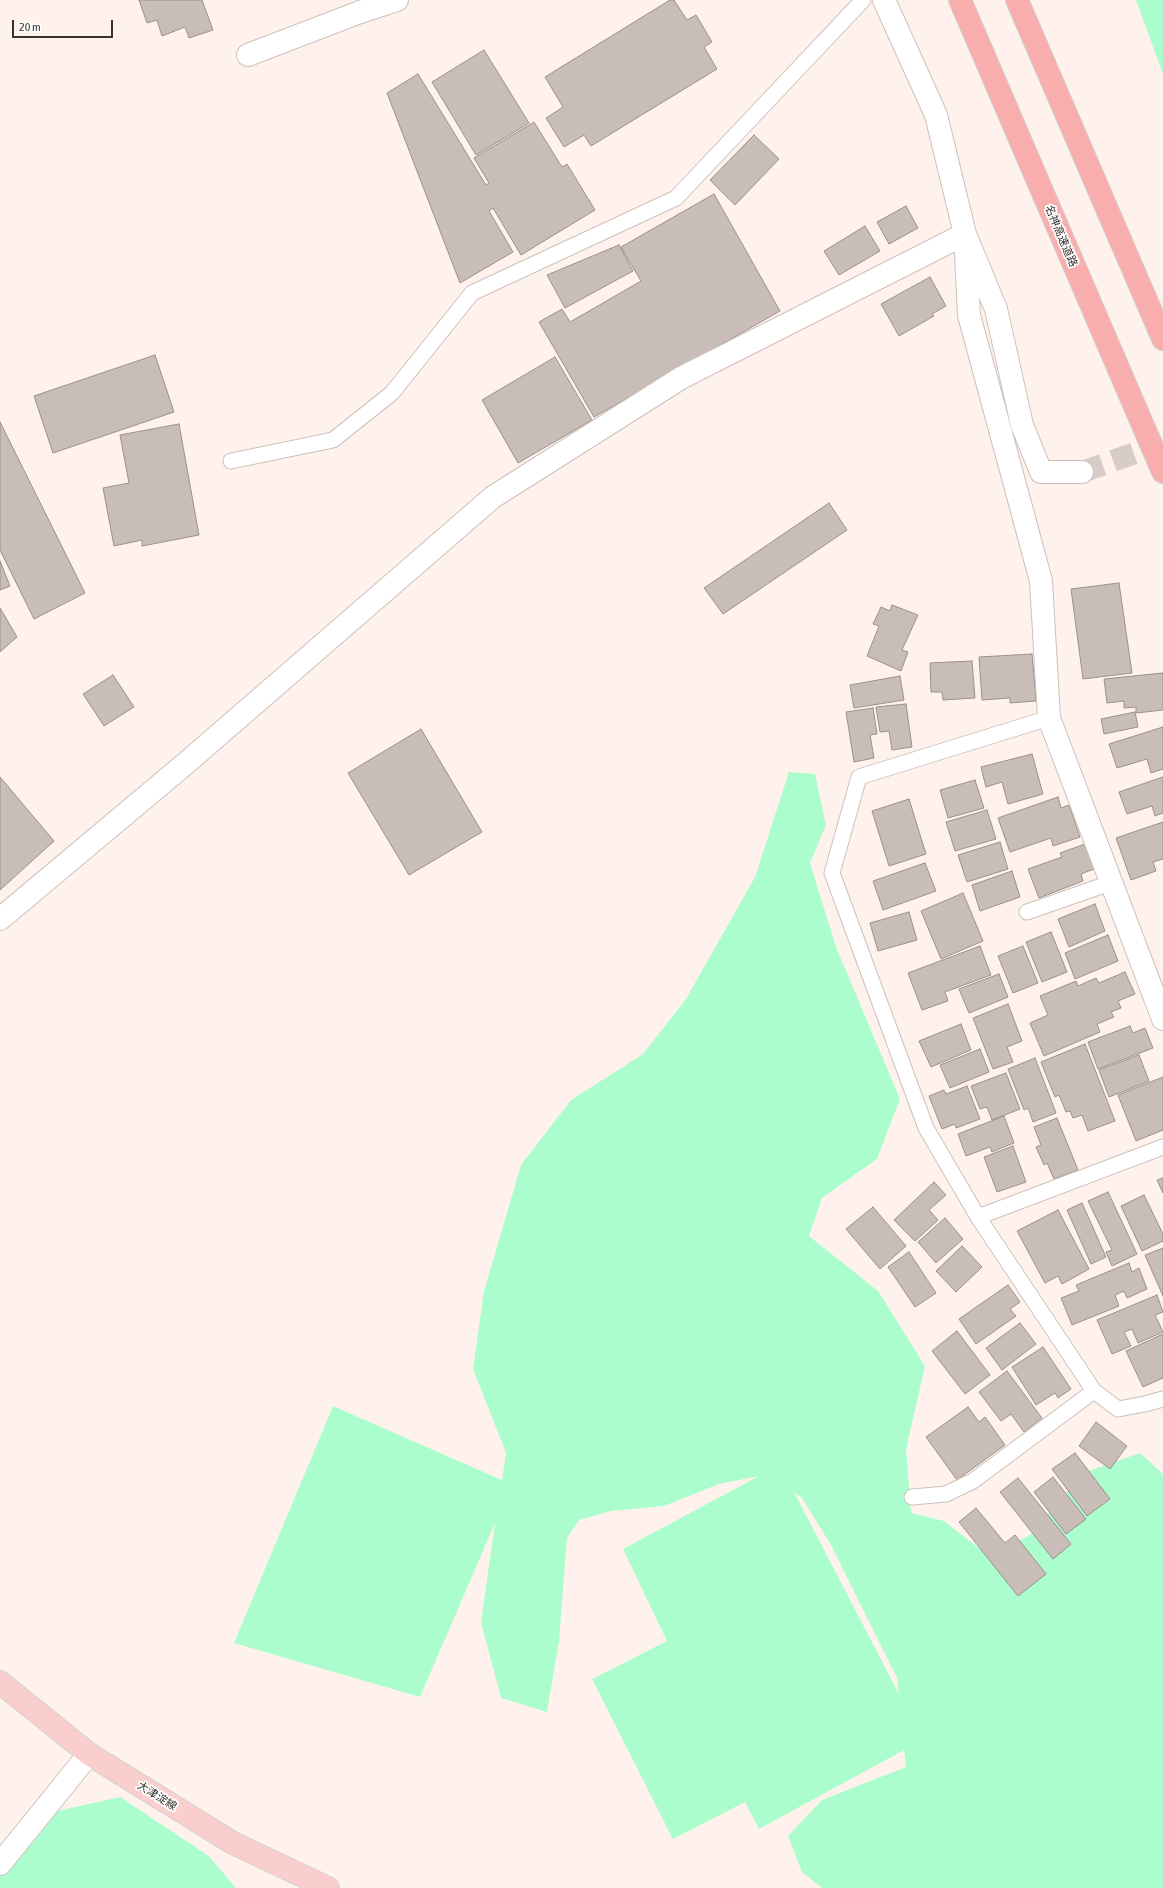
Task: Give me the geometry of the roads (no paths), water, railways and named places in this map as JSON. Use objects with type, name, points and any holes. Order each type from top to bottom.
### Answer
[{"type":"highway","name":"名神高速道路","points":[[960,0],[1163,472]]},
{"type":"highway","points":[[1017,0],[1163,339]]},
{"type":"main road","name":"大津淀線","points":[[0,1682],[89,1754],[233,1843],[328,1888]]},
{"type":"street","points":[[248,55],[360,12],[397,0]]},
{"type":"street","points":[[884,0],[936,115],[965,234],[996,309],[1022,425],[1041,472],[1082,472]]},
{"type":"street","points":[[965,234],[969,315],[1041,581],[1049,718],[1163,1018]]},
{"type":"street","points":[[0,919],[185,764],[493,497],[681,378],[965,234]]},
{"type":"street","points":[[0,1864],[89,1754]]},
{"type":"lane","points":[[231,461],[333,440],[392,393],[472,293],[676,198],[863,0]]},
{"type":"lane","points":[[1049,718],[859,777],[832,873],[926,1128],[978,1217],[1094,1391],[1118,1410],[1163,1399]]},
{"type":"lane","points":[[1027,912],[1112,882]]},
{"type":"lane","points":[[978,1217],[1163,1147]]},
{"type":"lane","points":[[912,1497],[946,1494],[973,1481],[1094,1391]]},
{"type":"tunnel","points":[[1082,472],[1163,443]]}]
